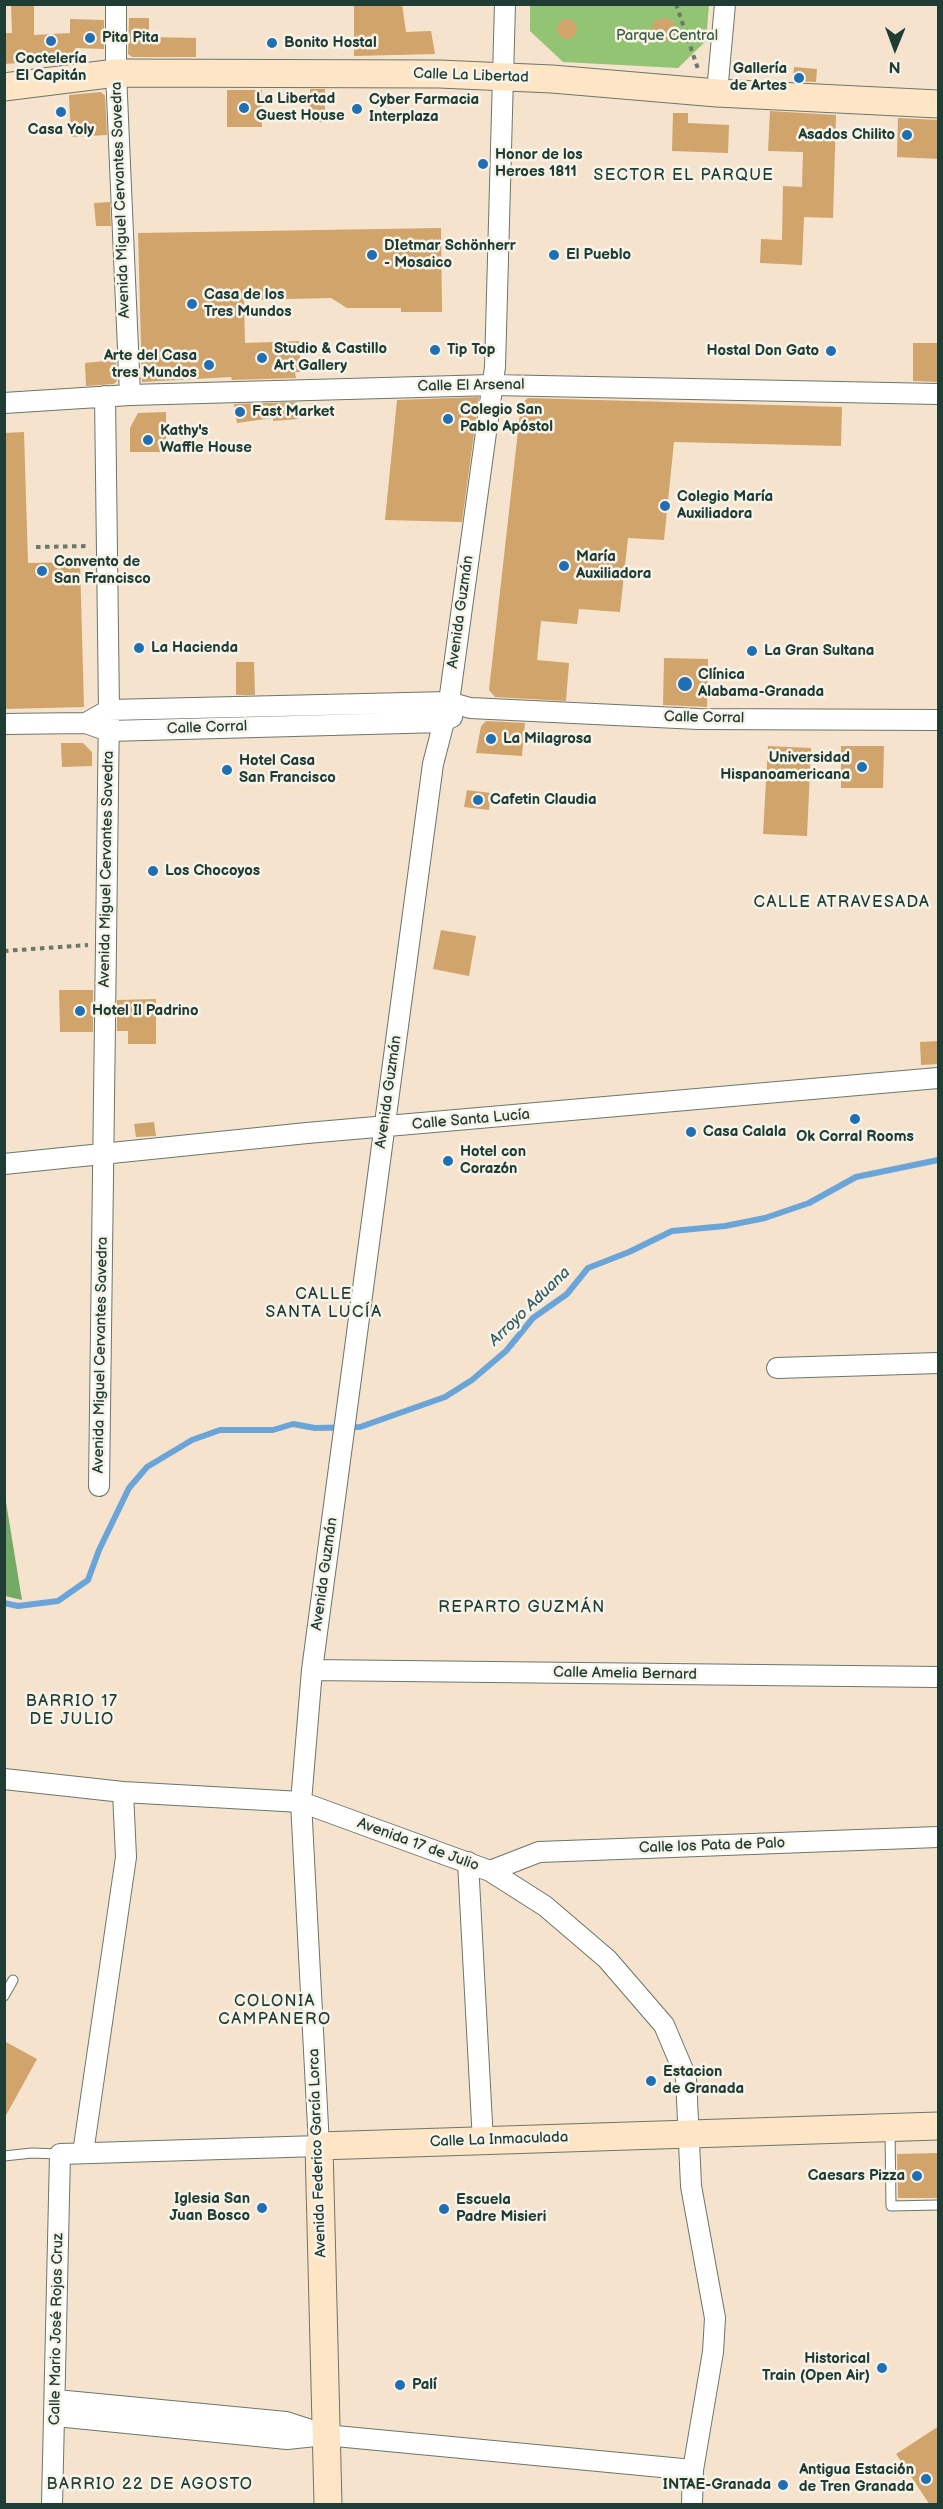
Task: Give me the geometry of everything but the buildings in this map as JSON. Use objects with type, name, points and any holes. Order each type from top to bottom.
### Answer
[{"type":"main road","name":"Calle La Libertad","points":[[4,87],[116,72],[504,77],[712,93],[939,104]]},
{"type":"main road","name":"Calle La Inmaculada","points":[[319,2146],[483,2142],[689,2132],[939,2126]]},
{"type":"main road","name":"Avenida Federico García Lorca","points":[[319,2146],[328,2505]]},
{"type":"street","name":"Avenida Miguel Cervantes Savedra","points":[[117,4],[116,72],[130,394]]},
{"type":"street","name":"Avenida Guzmán","points":[[301,1802],[312,1670],[433,764],[449,702],[492,385],[505,4]]},
{"type":"street","points":[[712,93],[725,4]]},
{"type":"street","name":"Calle El Arsenal","points":[[4,403],[130,394],[492,385],[939,394]]},
{"type":"street","name":"Avenida Miguel Cervantes Savedra","points":[[99,1486],[109,710],[105,396]]},
{"type":"street","name":"Calle Corral","points":[[86,723],[109,710],[449,702],[470,708],[698,719],[939,720]]},
{"type":"street","name":"Calle Corral","points":[[4,724],[86,723],[108,731],[442,722],[470,708]]},
{"type":"street","name":"Calle Santa Lucía","points":[[4,1164],[939,1078]]},
{"type":"street","points":[[777,1368],[939,1363]]},
{"type":"street","name":"Calle Amelia Bernard","points":[[312,1670],[939,1677]]},
{"type":"street","name":"Avenida 17 de Julio","points":[[4,1779],[123,1792],[301,1802],[490,1871],[545,1906],[607,1959],[664,2025],[686,2078],[692,2186],[715,2319],[713,2352],[693,2470],[692,2505]]},
{"type":"street","points":[[84,2153],[126,1857],[123,1792]]},
{"type":"street","name":"Avenida Federico García Lorca","points":[[301,1802],[319,2146]]},
{"type":"street","name":"Calle los Pata de Palo","points":[[490,1871],[538,1852],[939,1837]]},
{"type":"street","points":[[468,1862],[483,2142]]},
{"type":"street","name":"Calle La Inmaculada","points":[[60,2154],[319,2146]]},
{"type":"street","name":"Calle Mario José Rojas Cruz","points":[[52,2505],[60,2154]]},
{"type":"street","points":[[56,2408],[287,2439],[325,2435],[693,2470]]},
{"type":"lane","points":[[4,1996],[13,1980]]},
{"type":"lane","points":[[890,2127],[891,2206],[939,2205]]},
{"type":"lane","points":[[4,2156],[32,2153],[60,2154]]},
{"type":"path","points":[[676,4],[712,93]]},
{"type":"path","points":[[36,547],[106,545]]},
{"type":"path","points":[[4,951],[105,944]]},
{"type":"green space","name":"Parque Central","points":[[530,5],[709,5],[706,41],[678,68],[563,62],[530,31]]},
{"type":"green space","points":[[5,1496],[22,1600],[5,1596]]},
{"type":"waterway","name":"Arroyo Aduana","points":[[4,1603],[18,1606],[58,1601],[88,1580],[99,1550],[129,1488],[147,1467],[192,1440],[220,1430],[273,1430],[293,1424],[315,1428],[360,1427],[445,1397],[472,1380],[506,1351],[533,1318],[567,1294],[588,1268],[629,1252],[672,1231],[725,1226],[765,1218],[809,1203],[856,1177],[938,1160]]},
{"type":"place","name":"Pita Pita","points":[[90,38]]},
{"type":"place","name":"Coctelería El Capitán","points":[[51,41]]},
{"type":"place","name":"Bonito Hostal","points":[[272,43]]},
{"type":"place","name":"Gallería de Artes","points":[[799,78]]},
{"type":"place","name":"La Libertad Guest House","points":[[244,108]]},
{"type":"place","name":"Cyber Farmacia Interplaza","points":[[357,109]]},
{"type":"place","name":"Casa Yoly","points":[[61,112]]},
{"type":"place","name":"Asados Chilito","points":[[907,135]]},
{"type":"place","name":"Honor de los Heroes 1811","points":[[483,164]]},
{"type":"place","name":"DIetmar Schönherr - Mosaico","points":[[372,255]]},
{"type":"place","name":"El Pueblo","points":[[554,255]]},
{"type":"place","name":"Casa de los Tres Mundos","points":[[192,304]]},
{"type":"place","name":"Tip Top","points":[[435,350]]},
{"type":"place","name":"Hostal Don Gato","points":[[831,351]]},
{"type":"place","name":"Studio & Castillo Art Gallery","points":[[262,358]]},
{"type":"place","name":"Arte del Casa tres Mundos","points":[[209,365]]},
{"type":"place","name":"Fast Market","points":[[240,412]]},
{"type":"place","name":"Colegio San Pablo Apóstol","points":[[448,419]]},
{"type":"place","name":"Kathy's Waffle House","points":[[148,440]]},
{"type":"place","name":"Colegio María Auxiliadora","points":[[665,506]]},
{"type":"place","name":"María Auxiliadora","points":[[564,566]]},
{"type":"place","name":"Convento de San Francisco","points":[[42,571]]},
{"type":"place","name":"La Hacienda","points":[[139,648]]},
{"type":"place","name":"La Gran Sultana","points":[[752,651]]},
{"type":"place","name":"Clínica Alabama-Granada","points":[[685,684]]},
{"type":"place","name":"La Milagrosa","points":[[491,739]]},
{"type":"place","name":"Universidad Hispanoamericana","points":[[862,767]]},
{"type":"place","name":"Hotel Casa San Francisco","points":[[227,770]]},
{"type":"place","name":"Cafetin Claudia","points":[[478,800]]},
{"type":"place","name":"Los Chocoyos","points":[[153,871]]},
{"type":"place","name":"Hotel Il Padrino","points":[[80,1011]]},
{"type":"place","name":"Ok Corral Rooms","points":[[855,1119]]},
{"type":"place","name":"Casa Calala","points":[[691,1132]]},
{"type":"place","name":"Hotel con Corazón","points":[[448,1161]]},
{"type":"place","name":"Estacion de Granada","points":[[651,2081]]},
{"type":"place","name":"Caesars Pizza","points":[[917,2176]]},
{"type":"place","name":"Iglesia San Juan Bosco","points":[[262,2208]]},
{"type":"place","name":"Escuela Padre Misieri","points":[[444,2209]]},
{"type":"place","name":"Historical Train (Open Air)","points":[[882,2368]]},
{"type":"place","name":"Palí","points":[[400,2385]]},
{"type":"place","name":"Antigua Estación de Tren Granada","points":[[926,2479]]},
{"type":"place","name":"INTAE-Granada","points":[[783,2485]]},
{"type":"district","name":"SECTOR EL PARQUE","points":[[684,176]]},
{"type":"district","name":"CALLE ATRAVESADA","points":[[842,903]]},
{"type":"district","name":"CALLE SANTA LUCÍA","points":[[324,1304]]},
{"type":"district","name":"REPARTO GUZMÁN","points":[[522,1608]]},
{"type":"district","name":"BARRIO 17 DE JULIO","points":[[72,1711]]},
{"type":"district","name":"COLONIA CAMPANERO","points":[[275,2011]]},
{"type":"district","name":"BARRIO 22 DE AGOSTO","points":[[150,2485]]}]
